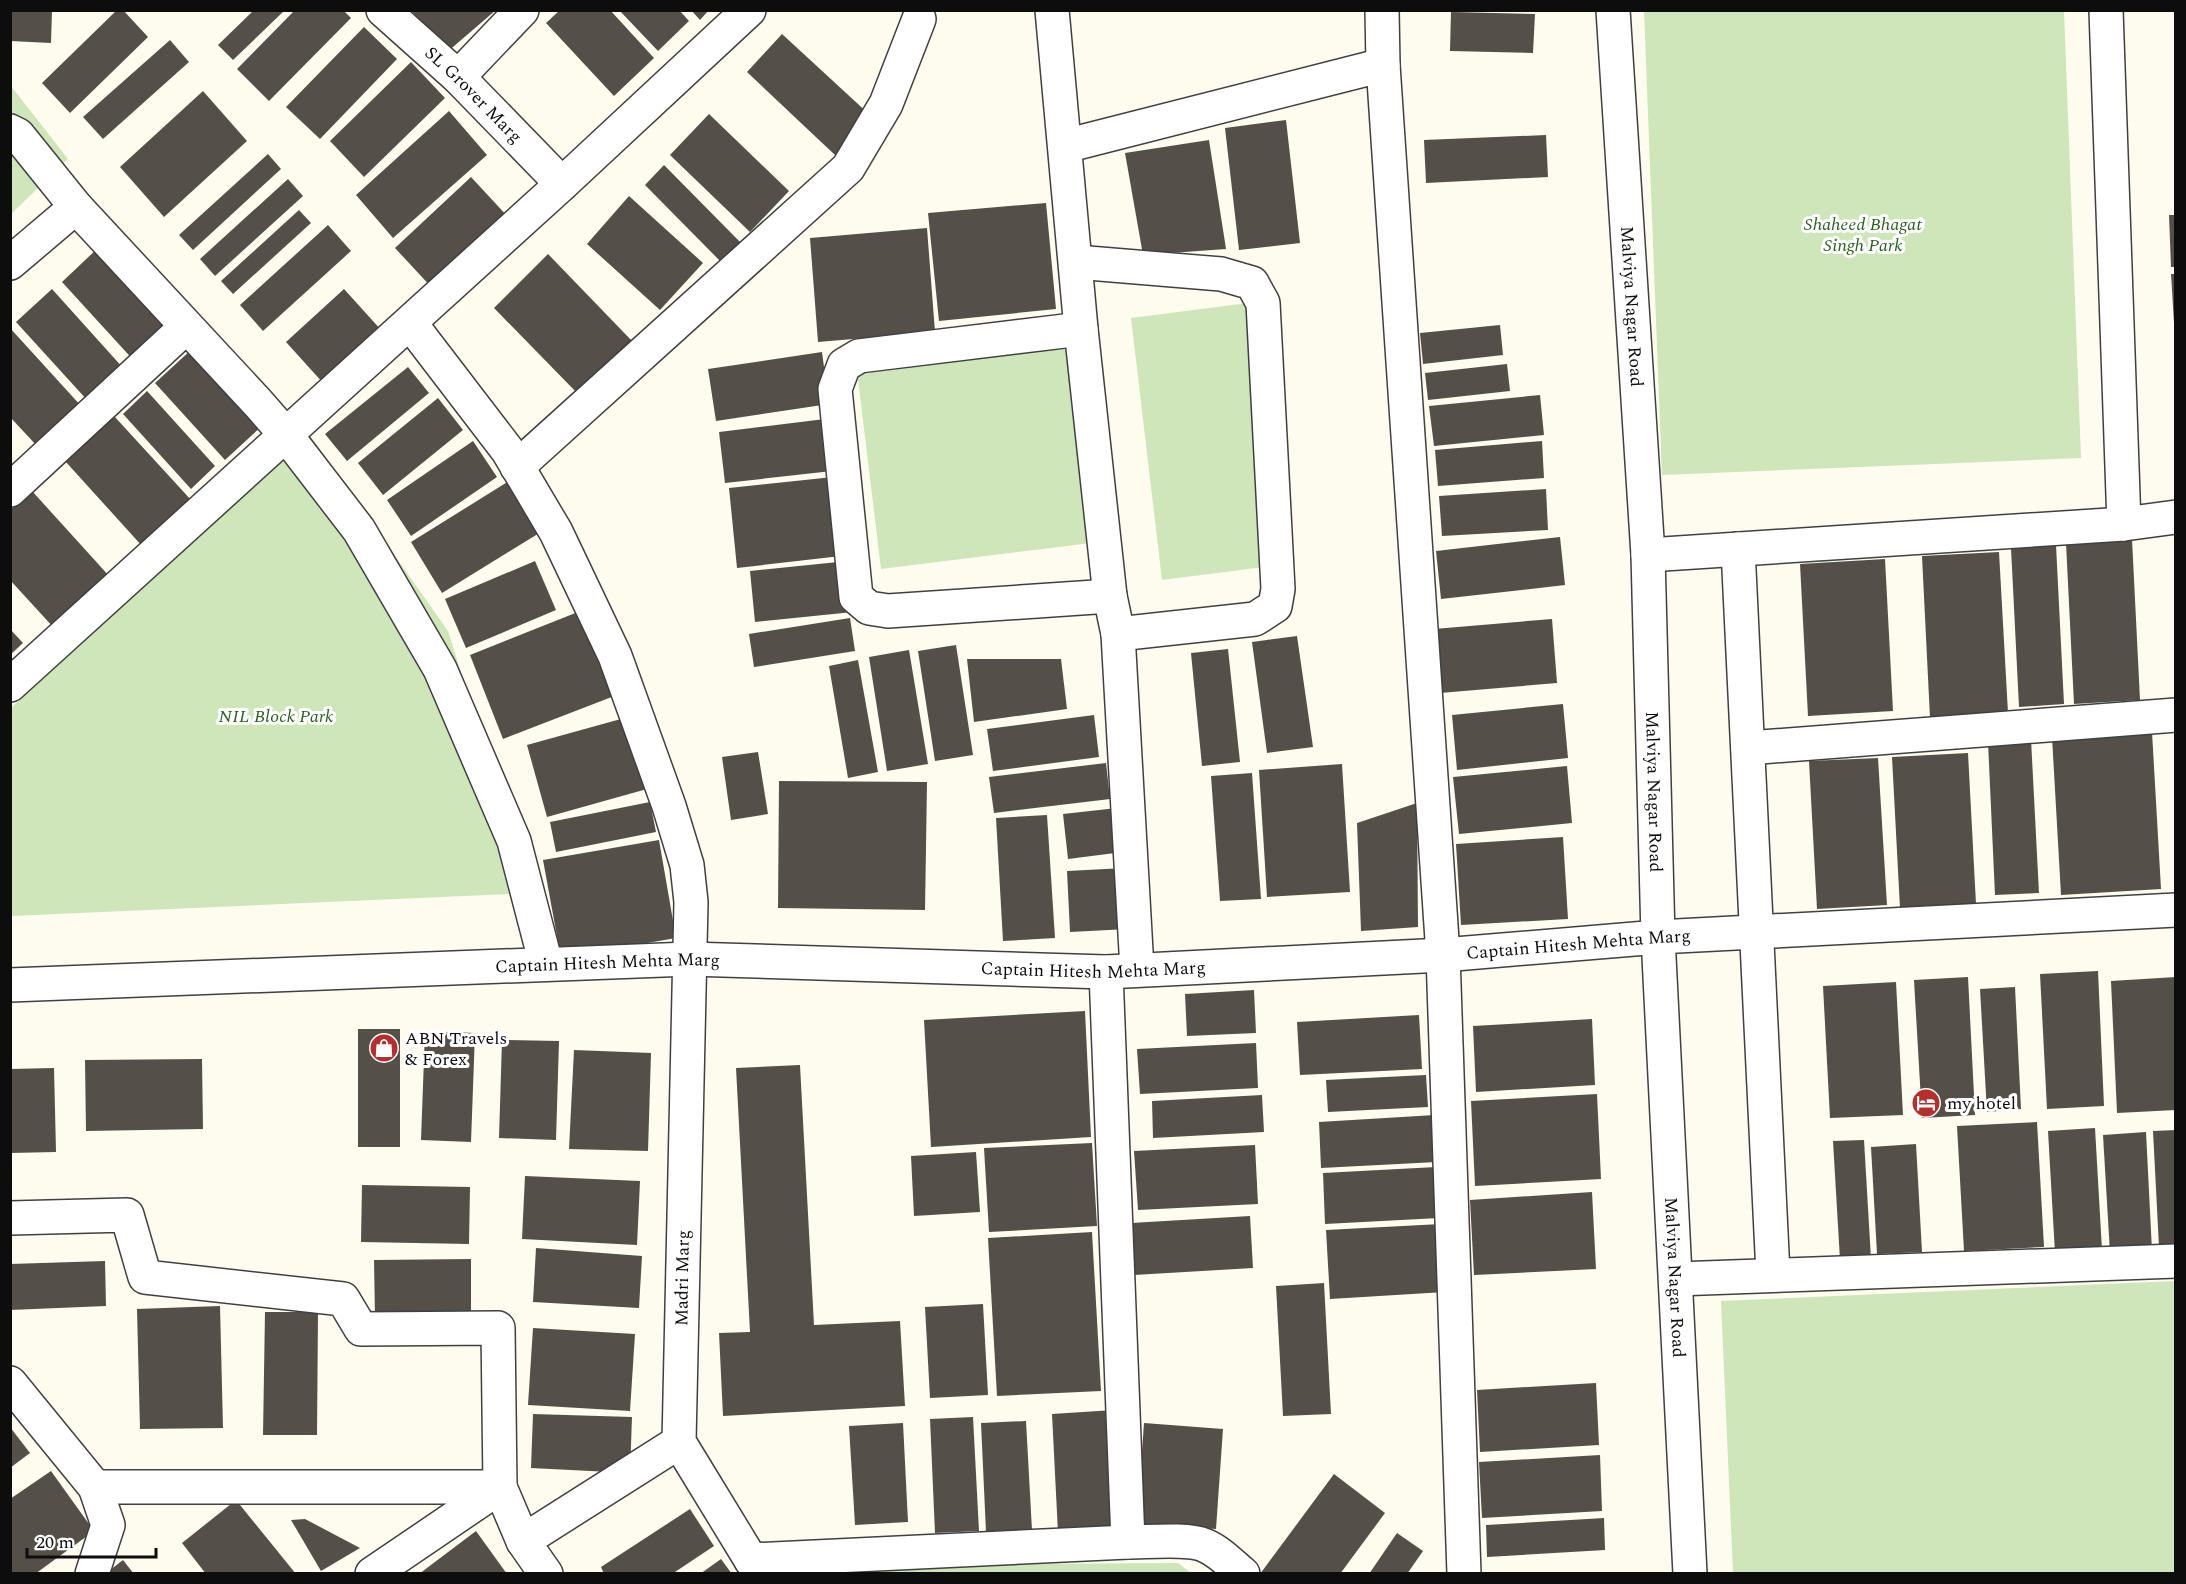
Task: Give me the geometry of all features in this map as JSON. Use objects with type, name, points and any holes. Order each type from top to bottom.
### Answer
[{"type":"street","name":"SL Grover Marg","points":[[383,10],[458,77],[562,184]]},
{"type":"street","points":[[458,77],[522,10]]},
{"type":"street","points":[[10,685],[562,184],[748,10]]},
{"type":"street","points":[[1052,10],[1081,329],[1110,596],[1119,634],[1128,1542]]},
{"type":"street","points":[[1382,10],[1383,66],[1443,955],[1464,1574]]},
{"type":"street","name":"Malviya Nagar Road","points":[[1613,10],[1648,555],[1658,937],[1690,1574]]},
{"type":"street","points":[[2106,10],[2124,524]]},
{"type":"street","points":[[517,467],[848,168],[886,104],[919,19]]},
{"type":"street","points":[[1065,146],[1383,66]]},
{"type":"street","points":[[10,131],[18,135],[76,207],[286,435],[359,530],[440,669],[514,841],[546,964]]},
{"type":"street","points":[[10,263],[76,207]]},
{"type":"street","points":[[1076,262],[1221,274],[1252,283],[1263,303],[1278,589],[1275,606],[1255,619],[1119,634]]},
{"type":"street","name":"Madri Marg","points":[[410,323],[508,451],[556,532],[615,656],[669,806],[687,865],[691,902],[679,1442]]},
{"type":"street","points":[[10,490],[186,327]]},
{"type":"street","points":[[1081,329],[859,356],[844,365],[835,389],[856,597],[869,608],[888,611],[1110,596]]},
{"type":"street","points":[[1648,555],[2124,524],[2175,517]]},
{"type":"street","points":[[1738,549],[1773,1274]]},
{"type":"street","points":[[1748,748],[2175,716]]},
{"type":"street","name":"Captain Hitesh Mehta Marg","points":[[10,985],[689,959],[1122,970],[1443,955],[1658,937],[2175,910]]},
{"type":"street","points":[[10,1218],[127,1215],[145,1277],[344,1299],[361,1329],[498,1328],[500,1487],[523,1541],[546,1574]]},
{"type":"street","points":[[1676,1279],[2175,1261]]},
{"type":"street","points":[[10,1383],[95,1487],[108,1525],[92,1574]]},
{"type":"street","points":[[523,1541],[679,1442],[756,1567],[1128,1542],[1190,1542],[1203,1544],[1217,1552],[1243,1574]]},
{"type":"street","points":[[95,1487],[500,1487]]},
{"type":"street","points":[[372,1574],[500,1487]]},
{"type":"green space","name":"Shaheed Bhagat Singh Park","points":[[1644,11],[2064,11],[2081,458],[1662,475]]},
{"type":"green space","points":[[11,86],[68,159],[11,214]]},
{"type":"green space","points":[[1248,303],[1280,565],[1162,580],[1131,318]]},
{"type":"green space","points":[[1075,343],[1099,542],[881,569],[857,371]]},
{"type":"green space","name":"NIL Block Park","points":[[305,428],[448,631],[531,893],[11,916],[11,708]]},
{"type":"green space","points":[[2175,1281],[2175,1573],[1733,1573],[1721,1301]]},
{"type":"green space","points":[[1178,1563],[1191,1573],[840,1574],[834,1565]]},
{"type":"building","points":[[10,10],[52,10],[51,43],[10,41]]},
{"type":"building","points":[[117,10],[123,10],[148,37],[70,113],[42,83]]},
{"type":"building","points":[[254,10],[285,10],[233,60],[218,45]]},
{"type":"building","points":[[295,10],[343,10],[351,18],[269,101],[237,69]]},
{"type":"building","points":[[411,10],[496,10],[446,53]]},
{"type":"building","points":[[560,10],[610,10],[654,58],[614,96],[546,23]]},
{"type":"building","points":[[619,10],[679,10],[689,21],[658,51]]},
{"type":"building","points":[[691,10],[709,10],[700,20]]},
{"type":"building","points":[[1451,12],[1535,14],[1533,53],[1450,51]]},
{"type":"building","points":[[364,27],[397,59],[320,139],[286,107]]},
{"type":"building","points":[[782,34],[871,116],[835,155],[747,72]]},
{"type":"building","points":[[170,40],[189,62],[103,139],[83,117]]},
{"type":"building","points":[[411,62],[445,98],[364,177],[330,141]]},
{"type":"building","points":[[203,91],[247,141],[164,217],[120,167]]},
{"type":"building","points":[[449,111],[487,155],[393,238],[356,195]]},
{"type":"building","points":[[709,114],[789,191],[750,232],[670,155]]},
{"type":"building","points":[[1286,120],[1300,243],[1239,250],[1225,128]]},
{"type":"building","points":[[1546,135],[1548,177],[1426,183],[1424,140]]},
{"type":"building","points":[[1209,140],[1226,249],[1143,255],[1125,153]]},
{"type":"building","points":[[268,154],[281,169],[193,250],[179,235]]},
{"type":"building","points":[[664,165],[742,244],[723,264],[645,185]]},
{"type":"building","points":[[471,177],[509,218],[434,290],[395,248]]},
{"type":"building","points":[[288,179],[303,196],[215,276],[200,259]]},
{"type":"building","points":[[629,196],[703,263],[660,310],[587,244]]},
{"type":"building","points":[[1046,203],[1056,309],[939,321],[928,213]]},
{"type":"building","points":[[299,210],[311,223],[233,294],[221,281]]},
{"type":"building","points":[[2169,215],[2176,215],[2176,267],[2171,267]]},
{"type":"building","points":[[328,225],[351,251],[263,331],[240,305]]},
{"type":"building","points":[[927,228],[935,332],[818,342],[810,238]]},
{"type":"building","points":[[99,247],[173,328],[137,364],[62,282]]},
{"type":"building","points":[[548,254],[633,342],[579,395],[494,308]]},
{"type":"building","points":[[2171,274],[2176,274],[2176,323],[2174,323]]},
{"type":"building","points":[[52,289],[124,369],[88,401],[16,322]]},
{"type":"building","points":[[344,289],[382,331],[324,384],[286,342]]},
{"type":"building","points":[[1500,325],[1503,355],[1423,364],[1420,333]]},
{"type":"building","points":[[10,328],[82,407],[38,447],[10,417]]},
{"type":"building","points":[[192,349],[264,424],[225,460],[155,383]]},
{"type":"building","points":[[822,352],[829,404],[716,421],[708,369]]},
{"type":"building","points":[[1507,364],[1510,391],[1428,400],[1425,373]]},
{"type":"building","points":[[408,367],[429,393],[347,461],[325,434]]},
{"type":"building","points":[[147,391],[215,466],[191,489],[123,414]]},
{"type":"building","points":[[1540,395],[1544,435],[1434,446],[1429,406]]},
{"type":"building","points":[[438,398],[463,430],[383,495],[358,463]]},
{"type":"building","points":[[114,416],[192,501],[143,547],[65,461]]},
{"type":"building","points":[[825,419],[832,471],[725,483],[719,432]]},
{"type":"building","points":[[473,441],[497,477],[411,536],[387,500]]},
{"type":"building","points":[[1542,441],[1544,478],[1438,486],[1435,450]]},
{"type":"building","points":[[833,477],[841,556],[737,568],[729,488]]},
{"type":"building","points":[[509,481],[541,532],[442,593],[411,542]]},
{"type":"building","points":[[1546,489],[1548,530],[1442,536],[1439,496]]},
{"type":"building","points":[[32,491],[110,577],[54,628],[10,580],[10,510]]},
{"type":"building","points":[[1560,537],[1565,585],[1441,599],[1436,551]]},
{"type":"building","points":[[2132,539],[2140,700],[2074,704],[2066,543]]},
{"type":"building","points":[[2056,545],[2064,704],[2019,707],[2011,548]]},
{"type":"building","points":[[1999,552],[2008,713],[1930,718],[1922,556]]},
{"type":"building","points":[[1885,559],[1893,711],[1808,716],[1800,564]]},
{"type":"building","points":[[535,561],[556,610],[466,648],[445,599]]},
{"type":"building","points":[[848,561],[853,612],[755,622],[750,571]]},
{"type":"building","points":[[588,608],[622,693],[503,739],[470,655]]},
{"type":"building","points":[[850,618],[855,651],[754,667],[749,634]]},
{"type":"building","points":[[1552,619],[1557,683],[1440,693],[1434,629]]},
{"type":"building","points":[[10,629],[23,643],[10,655]]},
{"type":"building","points":[[1297,636],[1313,747],[1267,753],[1252,642]]},
{"type":"building","points":[[956,645],[973,755],[935,761],[918,651]]},
{"type":"building","points":[[1228,649],[1240,762],[1202,766],[1191,653]]},
{"type":"building","points":[[909,650],[928,764],[887,771],[869,657]]},
{"type":"building","points":[[967,659],[1061,659],[1067,709],[974,722]]},
{"type":"building","points":[[858,660],[878,772],[848,778],[829,666]]},
{"type":"building","points":[[1563,704],[1568,758],[1457,770],[1452,715]]},
{"type":"building","points":[[1094,715],[1099,757],[993,771],[987,729]]},
{"type":"building","points":[[628,717],[647,789],[547,817],[527,745]]},
{"type":"building","points":[[2152,732],[2161,889],[2061,895],[2052,737]]},
{"type":"building","points":[[2031,739],[2039,893],[1995,895],[1988,742]]},
{"type":"building","points":[[758,752],[768,814],[731,820],[722,757]]},
{"type":"building","points":[[1968,753],[1976,904],[1900,908],[1892,757]]},
{"type":"building","points":[[1878,758],[1887,905],[1817,909],[1809,761]]},
{"type":"building","points":[[1106,763],[1110,799],[994,813],[989,777]]},
{"type":"building","points":[[1342,764],[1350,892],[1267,897],[1259,770]]},
{"type":"building","points":[[1567,766],[1572,823],[1459,834],[1453,777]]},
{"type":"building","points":[[1252,773],[1261,899],[1220,901],[1211,776]]},
{"type":"building","points":[[779,781],[927,782],[925,910],[778,908]]},
{"type":"building","points":[[650,802],[656,832],[556,852],[550,822]]},
{"type":"building","points":[[1417,803],[1418,927],[1361,931],[1357,823]]},
{"type":"building","points":[[1117,808],[1123,852],[1068,859],[1063,814]]},
{"type":"building","points":[[1047,815],[1055,938],[1003,941],[996,818]]},
{"type":"building","points":[[1563,837],[1568,919],[1461,925],[1456,844]]},
{"type":"building","points":[[659,840],[676,938],[561,958],[543,860]]},
{"type":"building","points":[[1125,868],[1128,929],[1070,932],[1067,871]]},
{"type":"building","points":[[2098,971],[2104,1106],[2047,1109],[2040,974]]},
{"type":"building","points":[[1968,977],[1975,1115],[1922,1118],[1914,980]]},
{"type":"building","points":[[2176,977],[2176,1110],[2117,1113],[2111,981]]},
{"type":"building","points":[[1896,982],[1903,1115],[1830,1118],[1823,986]]},
{"type":"building","points":[[2015,987],[2021,1109],[1987,1112],[1980,989]]},
{"type":"building","points":[[1254,990],[1256,1033],[1187,1036],[1185,994]]},
{"type":"building","points":[[1085,1011],[1091,1137],[931,1147],[924,1020]]},
{"type":"building","points":[[1419,1015],[1422,1069],[1300,1075],[1297,1022]]},
{"type":"building","points":[[1592,1019],[1595,1085],[1476,1092],[1473,1026]]},
{"type":"building","points":[[358,1029],[400,1029],[400,1147],[358,1147]]},
{"type":"building","points":[[425,1031],[475,1033],[471,1142],[421,1140]]},
{"type":"building","points":[[502,1040],[559,1041],[556,1140],[499,1138]]},
{"type":"building","points":[[1256,1043],[1258,1088],[1140,1094],[1137,1049]]},
{"type":"building","points":[[574,1050],[651,1053],[648,1151],[569,1149]]},
{"type":"building","points":[[202,1059],[203,1129],[86,1131],[85,1060]]},
{"type":"building","points":[[800,1065],[814,1325],[900,1321],[905,1406],[723,1416],[719,1333],[750,1332],[736,1068]]},
{"type":"building","points":[[54,1068],[56,1152],[10,1153],[10,1069]]},
{"type":"building","points":[[1426,1075],[1428,1107],[1328,1112],[1326,1080]]},
{"type":"building","points":[[1597,1094],[1601,1179],[1475,1186],[1471,1101]]},
{"type":"building","points":[[1262,1095],[1264,1132],[1153,1138],[1152,1101]]},
{"type":"building","points":[[1435,1115],[1437,1162],[1321,1168],[1319,1122]]},
{"type":"building","points":[[2037,1122],[2044,1247],[1964,1251],[1957,1126]]},
{"type":"building","points":[[2095,1128],[2102,1250],[2055,1253],[2048,1131]]},
{"type":"building","points":[[2176,1130],[2176,1246],[2159,1247],[2153,1131]]},
{"type":"building","points":[[2146,1132],[2152,1251],[2110,1253],[2103,1135]]},
{"type":"building","points":[[1864,1140],[1871,1259],[1840,1260],[1833,1141]]},
{"type":"building","points":[[1092,1143],[1097,1226],[989,1232],[984,1148]]},
{"type":"building","points":[[1916,1144],[1922,1252],[1877,1254],[1871,1147]]},
{"type":"building","points":[[1255,1145],[1258,1204],[1138,1210],[1134,1151]]},
{"type":"building","points":[[976,1152],[980,1212],[914,1216],[911,1156]]},
{"type":"building","points":[[1436,1167],[1439,1218],[1325,1224],[1323,1173]]},
{"type":"building","points":[[525,1176],[640,1181],[637,1245],[522,1239]]},
{"type":"building","points":[[362,1185],[470,1187],[469,1244],[361,1242]]},
{"type":"building","points":[[1592,1192],[1596,1269],[1474,1275],[1470,1200]]},
{"type":"building","points":[[1250,1216],[1253,1268],[1134,1275],[1131,1223]]},
{"type":"building","points":[[1441,1224],[1445,1292],[1330,1299],[1326,1230]]},
{"type":"building","points":[[1092,1232],[1101,1391],[997,1396],[988,1238]]},
{"type":"building","points":[[536,1248],[642,1256],[639,1308],[533,1302]]},
{"type":"building","points":[[471,1259],[471,1316],[375,1317],[374,1260]]},
{"type":"building","points":[[105,1261],[106,1306],[10,1310],[10,1264]]},
{"type":"building","points":[[1324,1283],[1331,1414],[1283,1416],[1276,1286]]},
{"type":"building","points":[[983,1304],[988,1395],[930,1398],[925,1307]]},
{"type":"building","points":[[220,1306],[223,1428],[140,1429],[137,1309]]},
{"type":"building","points":[[265,1312],[318,1312],[317,1435],[263,1435]]},
{"type":"building","points":[[533,1328],[635,1334],[630,1411],[528,1405]]},
{"type":"building","points":[[1596,1383],[1599,1445],[1480,1452],[1477,1390]]},
{"type":"building","points":[[1114,1410],[1120,1530],[1058,1533],[1052,1414]]},
{"type":"building","points":[[533,1414],[632,1417],[630,1473],[531,1468]]},
{"type":"building","points":[[973,1417],[979,1531],[935,1533],[930,1419]]},
{"type":"building","points":[[1026,1421],[1032,1530],[986,1532],[981,1423]]},
{"type":"building","points":[[903,1423],[908,1522],[855,1525],[849,1426]]},
{"type":"building","points":[[1144,1423],[1223,1429],[1216,1529],[1137,1524]]},
{"type":"building","points":[[10,1427],[30,1453],[10,1468]]},
{"type":"building","points":[[1600,1455],[1602,1511],[1482,1518],[1479,1462]]},
{"type":"building","points":[[51,1471],[94,1531],[35,1574],[10,1574],[10,1499]]},
{"type":"building","points":[[1334,1474],[1385,1513],[1340,1574],[1260,1574]]},
{"type":"building","points":[[236,1500],[296,1574],[206,1574],[182,1543]]},
{"type":"building","points":[[690,1509],[714,1546],[672,1574],[604,1574],[601,1567]]},
{"type":"building","points":[[1604,1518],[1605,1550],[1487,1557],[1486,1525]]},
{"type":"building","points":[[305,1519],[360,1548],[321,1571],[291,1520]]},
{"type":"building","points":[[476,1531],[507,1574],[419,1574]]},
{"type":"building","points":[[1397,1533],[1423,1551],[1407,1574],[1369,1574]]},
{"type":"building","points":[[721,1559],[732,1574],[700,1574]]},
{"type":"building","points":[[123,1560],[134,1574],[105,1574]]},
{"type":"place","name":"ABN Travels & Forex","points":[[384,1048]]},
{"type":"place","name":"my hotel","points":[[1926,1103]]}]
